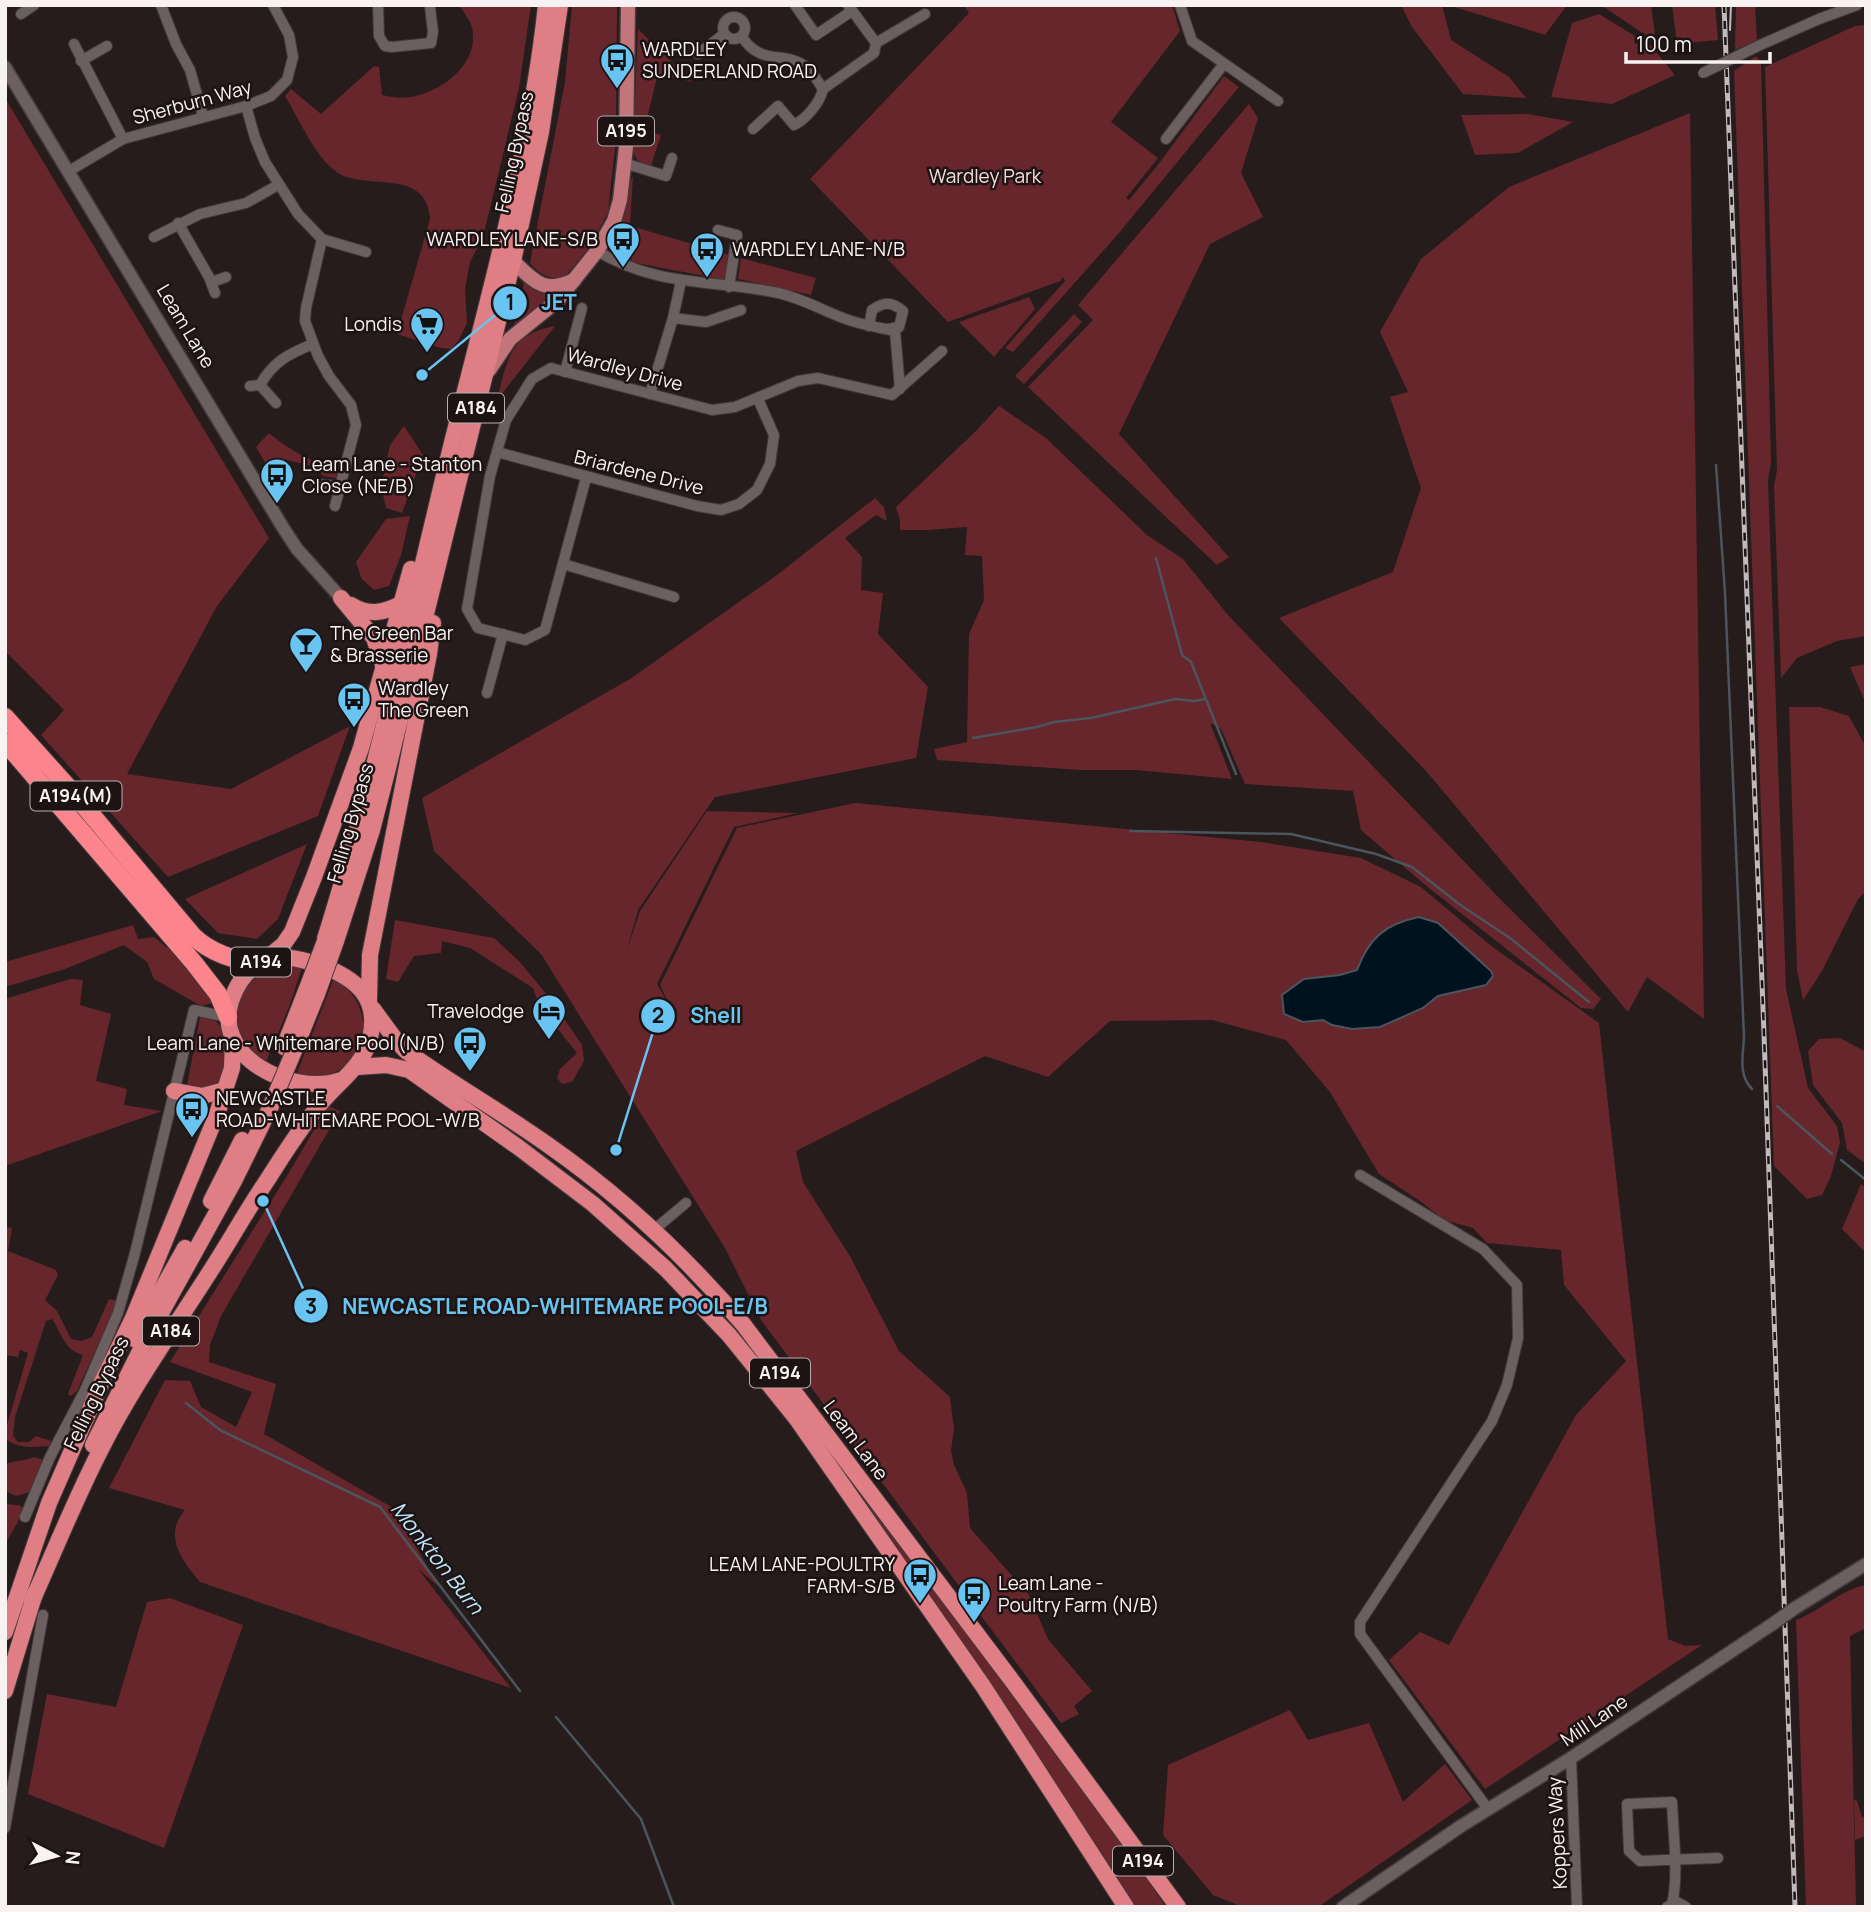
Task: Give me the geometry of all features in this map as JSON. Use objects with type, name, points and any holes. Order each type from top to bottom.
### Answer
[{"type":"highway","name":"Felling Bypass","points":[[351,874],[369,783],[525,140],[546,5]]},
{"type":"highway","name":"Felling Bypass","points":[[32,1601],[52,1540],[101,1426],[234,1181],[331,940],[386,776],[513,261],[541,132],[560,5]]},
{"type":"highway","name":"A184","points":[[262,961],[283,945],[292,932],[314,877],[344,797],[384,668],[421,533],[440,493]]},
{"type":"highway","name":"A184","points":[[371,1004],[370,955],[429,654],[440,555]]},
{"type":"highway","points":[[341,598],[369,613],[379,613],[401,604]]},
{"type":"highway","points":[[341,598],[374,638],[384,668]]},
{"type":"highway","name":"A194(M)","points":[[5,717],[75,795],[136,882],[161,924],[218,994],[230,1026]]},
{"type":"highway","name":"A194(M)","points":[[5,742],[136,882],[179,919],[193,936],[211,950],[226,957],[262,961]]},
{"type":"highway","name":"A194","points":[[230,1026],[236,989],[248,971],[262,961],[299,959],[322,966],[353,982],[371,1004]]},
{"type":"highway","points":[[230,1026],[248,1059],[276,1077],[310,1085],[323,1085],[341,1080],[357,1067],[370,1038],[371,1004]]},
{"type":"highway","name":"Leam Lane","points":[[371,1004],[395,1040],[406,1051],[549,1146],[655,1229],[743,1324],[1013,1682],[1178,1907]]},
{"type":"highway","name":"A184","points":[[5,1632],[49,1503],[133,1318],[225,1090],[232,1068],[230,1026]]},
{"type":"highway","name":"Leam Lane","points":[[357,1067],[386,1065],[417,1074],[593,1204],[666,1269],[729,1335],[796,1418],[967,1664],[1126,1907]]},
{"type":"highway","name":"A184","points":[[5,1691],[32,1601],[119,1415],[270,1174],[303,1126],[341,1080]]},
{"type":"highway","points":[[174,1091],[202,1096],[225,1090]]},
{"type":"highway","name":"Felling Bypass","points":[[25,1575],[56,1497],[103,1395],[265,1105]]},
{"type":"main road","name":"A195","points":[[483,381],[510,339],[558,300],[597,251],[614,221],[624,163],[628,5]]},
{"type":"main road","name":"Leam Lane","points":[[5,67],[282,526],[297,549],[341,598]]},
{"type":"main road","points":[[513,261],[536,282],[546,286],[564,285],[575,279]]},
{"type":"main road","name":"Mill Lane","points":[[1343,1907],[1488,1809],[1571,1758],[1795,1608],[1865,1565]]},
{"type":"street","points":[[21,14],[34,5]]},
{"type":"street","points":[[161,5],[176,44],[190,70],[202,116]]},
{"type":"street","name":"Sherburn Way","points":[[69,171],[123,139],[246,106],[265,100],[277,91],[287,79],[293,51],[289,35],[273,5]]},
{"type":"street","points":[[378,5],[380,41],[385,46],[392,47],[431,43],[433,32],[430,7]]},
{"type":"street","points":[[795,5],[816,35],[850,8],[876,43],[874,53],[823,89]]},
{"type":"street","points":[[1180,5],[1192,41],[1278,101]]},
{"type":"street","points":[[1703,73],[1819,19],[1857,5]]},
{"type":"street","points":[[876,43],[925,14]]},
{"type":"street","points":[[698,54],[724,34],[725,21],[729,17],[737,16],[744,20],[746,25],[742,37]]},
{"type":"street","points":[[724,34],[732,39],[742,37]]},
{"type":"street","points":[[742,37],[758,54],[800,63],[808,68],[823,89],[822,95],[803,120],[794,125],[778,106],[753,129]]},
{"type":"street","points":[[74,44],[123,139]]},
{"type":"street","points":[[81,61],[107,46]]},
{"type":"street","points":[[1166,139],[1223,65]]},
{"type":"street","points":[[246,106],[259,150],[298,214],[322,239],[366,252]]},
{"type":"street","points":[[624,163],[666,176],[672,158]]},
{"type":"street","points":[[154,237],[178,223],[208,211],[246,203],[278,185]]},
{"type":"street","points":[[178,223],[214,287],[226,277]]},
{"type":"street","points":[[718,230],[737,234],[729,287]]},
{"type":"street","points":[[322,239],[305,314],[313,344],[329,376],[351,405],[356,419],[356,432],[335,506]]},
{"type":"street","points":[[597,251],[614,261],[646,272],[681,281],[779,293],[845,320],[895,331],[900,389]]},
{"type":"street","points":[[650,394],[681,281]]},
{"type":"street","points":[[869,326],[872,310],[884,303],[895,304],[903,311],[902,320],[899,327],[888,329]]},
{"type":"street","points":[[565,372],[582,308]]},
{"type":"street","points":[[673,318],[706,322],[741,310]]},
{"type":"street","points":[[276,403],[255,386],[274,364],[313,344]]},
{"type":"street","points":[[900,389],[942,351]]},
{"type":"street","name":"Wardley Drive","points":[[586,478],[545,630],[526,640],[478,628],[467,609],[490,475],[506,420],[532,379],[551,368],[712,410],[735,407],[799,381],[818,378],[892,395],[900,389]]},
{"type":"street","name":"Briardene Drive","points":[[497,452],[586,478],[721,510],[739,504],[757,490],[770,464],[774,436],[758,399]]},
{"type":"street","points":[[316,484],[339,486]]},
{"type":"street","points":[[563,564],[674,597]]},
{"type":"street","points":[[487,693],[503,634]]},
{"type":"street","points":[[25,1517],[50,1457],[85,1390],[118,1313],[194,1010],[230,1026]]},
{"type":"street","points":[[1360,1175],[1483,1249],[1517,1285],[1518,1338],[1507,1385],[1492,1421],[1360,1622],[1360,1634],[1488,1809]]},
{"type":"street","points":[[655,1229],[686,1203]]},
{"type":"street","points":[[5,1828],[43,1615]]},
{"type":"street","name":"Koppers Way","points":[[1571,1758],[1577,1907]]},
{"type":"street","points":[[1686,1907],[1670,1903],[1674,1860],[1672,1801],[1627,1804],[1629,1851],[1640,1861],[1674,1860],[1718,1858]]},
{"type":"green space","points":[[459,5],[531,5],[519,88],[483,237],[470,262],[465,289],[467,323],[451,349],[397,334],[430,219],[426,203],[418,192],[407,186],[350,178],[330,167],[315,149],[285,96],[291,89],[321,114],[374,66],[379,67],[382,95],[410,97],[430,91],[452,78],[472,48],[471,24]]},
{"type":"green space","points":[[572,5],[617,5],[616,139],[608,212],[591,245],[563,279],[545,275],[530,263],[565,82]]},
{"type":"green space","name":"Wardley Park","points":[[964,5],[1172,5],[1180,31],[1111,122],[1158,158],[1126,198],[1129,200],[1224,76],[1239,87],[1119,233],[1013,352],[1005,348],[1065,281],[1063,277],[1060,281],[948,322],[810,179],[969,13]]},
{"type":"green space","points":[[1401,5],[1442,5],[1451,40],[1509,77],[1526,98],[1463,94],[1412,27]]},
{"type":"green space","points":[[1448,5],[1567,5],[1545,35]]},
{"type":"green space","points":[[1601,5],[1651,5],[1656,42]]},
{"type":"green space","points":[[1672,5],[1715,5],[1718,40],[1677,44]]},
{"type":"green space","points":[[1736,5],[1755,5],[1757,40],[1735,50]]},
{"type":"green space","points":[[1599,14],[1651,46],[1675,75],[1612,104],[1551,97],[1572,23]]},
{"type":"green space","points":[[1866,25],[1866,636],[1837,641],[1797,658],[1781,678],[1765,67],[1855,26]]},
{"type":"green space","points":[[638,29],[692,82],[658,74],[644,130],[661,135],[651,166],[638,160],[633,147]]},
{"type":"green space","points":[[1756,56],[1761,62],[1771,462],[1768,481],[1786,989],[1808,1088],[1837,1126],[1840,1142],[1831,1176],[1822,1195],[1807,1199],[1774,1166],[1734,71]]},
{"type":"green space","points":[[5,98],[269,538],[217,606],[127,774],[231,789],[350,726],[318,816],[168,877],[41,735],[64,710],[5,651]]},
{"type":"green space","points":[[1249,104],[1258,118],[1241,173],[1263,217],[1210,244],[1119,434],[1229,557],[1217,565],[1028,387],[1093,320],[1078,305]]},
{"type":"green space","points":[[1690,113],[1704,1019],[1647,977],[1628,1012],[1427,772],[1279,618],[1393,572],[1421,488],[1390,397],[1408,392],[1380,332],[1421,259],[1509,187]]},
{"type":"green space","points":[[1528,114],[1573,122],[1518,153],[1475,155],[1461,115]]},
{"type":"green space","points":[[633,177],[628,257],[622,255],[621,229],[629,182]]},
{"type":"green space","points":[[634,227],[730,255],[725,280],[631,262]]},
{"type":"green space","points":[[741,258],[816,278],[811,295],[738,279]]},
{"type":"green space","points":[[525,279],[543,293],[557,296],[513,330]]},
{"type":"green space","points":[[1029,297],[1035,309],[994,357],[959,322]]},
{"type":"green space","points":[[1074,314],[1082,322],[1024,384],[1015,376]]},
{"type":"green space","points":[[555,326],[497,400],[512,351],[528,335]]},
{"type":"green space","points":[[999,406],[1046,438],[1147,535],[1183,559],[1228,615],[1501,900],[1601,999],[1593,1009],[1581,1008],[1424,884],[1361,830],[1353,791],[1245,784],[1221,729],[1210,723],[1232,779],[1137,770],[1080,770],[937,760],[934,749],[967,742],[969,634],[984,600],[982,556],[965,555],[967,527],[900,530],[896,507]]},
{"type":"green space","points":[[404,426],[423,455],[402,513],[386,508],[381,486],[390,445]]},
{"type":"green space","points":[[269,433],[302,455],[339,470],[336,478],[323,476],[316,467],[283,459],[277,483],[256,447]]},
{"type":"green space","points":[[875,498],[884,507],[887,521],[876,515],[845,538],[862,557],[861,590],[883,593],[878,634],[928,687],[916,758],[715,797],[638,910],[627,950],[640,911],[707,811],[798,813],[734,827],[657,984],[671,1008],[660,985],[737,828],[855,803],[1261,842],[1361,858],[1421,887],[1490,945],[1599,1023],[1668,1639],[1685,1646],[1702,1645],[1485,1789],[1389,1660],[1420,1632],[1449,1645],[1576,1415],[1626,1361],[1564,1285],[1561,1250],[1487,1243],[1473,1228],[1444,1220],[1379,1174],[1330,1092],[1286,1040],[1212,1020],[1110,1021],[1048,1077],[985,1056],[796,1151],[803,1182],[851,1258],[899,1351],[950,1397],[954,1429],[951,1451],[954,1465],[967,1493],[970,1528],[1029,1595],[1048,1639],[1092,1691],[1074,1706],[1079,1714],[1061,1723],[761,1320],[725,1248],[541,954],[434,851],[422,798],[630,679],[777,575]]},
{"type":"green space","points":[[410,516],[401,555],[389,586],[374,590],[361,578],[356,562],[386,519]]},
{"type":"green space","points":[[1866,664],[1866,704],[1850,667]]},
{"type":"green space","points":[[1789,707],[1820,707],[1849,716],[1866,747],[1866,891],[1858,899],[1822,971],[1803,1000],[1797,970]]},
{"type":"green space","points":[[307,844],[278,919],[257,939],[218,933],[185,899]]},
{"type":"green space","points":[[395,920],[494,938],[519,961],[552,1001],[582,1045],[584,1061],[572,1082],[562,1084],[557,1078],[560,1069],[577,1053],[540,1007],[533,988],[470,948],[442,941],[441,953],[414,956],[398,982],[386,979]]},
{"type":"green space","points":[[133,925],[138,939],[154,937],[189,967],[210,994],[212,1003],[201,1006],[154,979],[147,962],[124,945],[65,969],[5,987],[5,962]]},
{"type":"green space","points":[[286,964],[302,968],[266,1062],[252,1052],[242,1039],[237,1025],[237,1011],[248,986],[258,976],[271,968]]},
{"type":"green space","points":[[334,978],[351,994],[361,1011],[363,1030],[359,1047],[349,1062],[335,1072],[318,1076],[297,1073]]},
{"type":"green space","points":[[70,979],[83,980],[80,1005],[111,1014],[96,1081],[127,1089],[124,1105],[162,1111],[5,1166],[5,999]]},
{"type":"green space","points":[[205,1016],[216,1022],[222,1031],[224,1068],[222,1077],[213,1088],[190,1090],[187,1085],[200,1017]]},
{"type":"green space","points":[[1840,1038],[1866,1052],[1866,1164],[1847,1150],[1842,1123],[1813,1085],[1808,1051],[1819,1039]]},
{"type":"green space","points":[[328,1106],[340,1111],[221,1316],[210,1345],[209,1362],[276,1384],[264,1434],[395,1509],[438,1586],[418,1569],[511,1688],[200,1582],[181,1556],[175,1538],[175,1529],[185,1510],[109,1488],[165,1380],[190,1381],[201,1407],[236,1427],[252,1392],[170,1362]]},
{"type":"green space","points":[[1861,1184],[1866,1188],[1866,1253],[1842,1229]]},
{"type":"green space","points":[[5,1227],[12,1228],[8,1251],[56,1270],[58,1275],[45,1300],[57,1311],[71,1339],[81,1341],[92,1337],[109,1299],[118,1301],[77,1391],[71,1396],[68,1394],[83,1355],[72,1350],[52,1319],[46,1321],[15,1417],[13,1436],[18,1442],[29,1442],[36,1436],[51,1441],[49,1446],[22,1446],[7,1440],[7,1425],[28,1353],[20,1350],[18,1357],[5,1355]]},
{"type":"green space","points":[[812,1424],[1085,1789],[1166,1907],[1131,1907],[809,1426]]},
{"type":"green space","points":[[34,1457],[44,1460],[34,1491],[16,1496],[5,1491],[5,1465]]},
{"type":"green space","points":[[5,1504],[19,1505],[25,1509],[7,1541],[5,1538]]},
{"type":"green space","points":[[1866,1585],[1866,1628],[1850,1636],[1856,1907],[1806,1907],[1796,1620],[1847,1591]]},
{"type":"green space","points":[[170,1598],[243,1625],[164,1848],[28,1794],[47,1694],[116,1707],[147,1602]]},
{"type":"green space","points":[[1290,1710],[1308,1740],[1369,1723],[1403,1802],[1445,1764],[1472,1800],[1318,1907],[1243,1907],[1213,1895],[1163,1835],[1168,1765]]},
{"type":"green space","points":[[1854,1800],[1857,1801],[1862,1817],[1866,1816],[1866,1836],[1855,1840]]},
{"type":"water","points":[[1419,917],[1438,923],[1491,971],[1493,976],[1486,985],[1438,996],[1423,1008],[1380,1027],[1352,1029],[1332,1025],[1323,1020],[1303,1022],[1284,1014],[1282,995],[1304,979],[1357,970],[1367,949],[1380,934],[1397,924]]},
{"type":"waterway","points":[[1716,465],[1725,593],[1744,1037],[1742,1065],[1745,1078],[1752,1089]]},
{"type":"waterway","points":[[1156,558],[1182,655],[1191,662],[1236,774]]},
{"type":"waterway","points":[[973,738],[1054,722],[1091,718],[1175,699],[1205,699]]},
{"type":"waterway","points":[[1130,831],[1291,834],[1376,854],[1412,867],[1459,904],[1510,938],[1589,1002]]},
{"type":"waterway","points":[[1777,1106],[1832,1154]]},
{"type":"waterway","points":[[1841,1160],[1866,1180]]},
{"type":"waterway","name":"Monkton Burn","points":[[186,1403],[220,1430],[380,1507],[520,1691]]},
{"type":"waterway","name":"Monkton Burn","points":[[556,1717],[641,1819],[674,1907]]},
{"type":"tram line","points":[[1730,30],[1731,5]]},
{"type":"railway","points":[[1724,5],[1795,1907]]},
{"type":"place","name":"WARDLEY SUNDERLAND ROAD","points":[[617,90]]},
{"type":"place","name":"WARDLEY LANE-S/B","points":[[623,269]]},
{"type":"place","name":"WARDLEY LANE-N/B","points":[[707,279]]},
{"type":"place","name":"Londis","points":[[427,354]]},
{"type":"place","name":"JET","points":[[422,375]]},
{"type":"place","name":"Leam Lane - Stanton Close (NE/B)","points":[[277,505]]},
{"type":"place","name":"The Green Bar & Brasserie","points":[[306,674]]},
{"type":"place","name":"Wardley The Green","points":[[354,729]]},
{"type":"place","name":"Travelodge","points":[[549,1041]]},
{"type":"place","name":"Leam Lane - Whitemare Pool (N/B)","points":[[470,1073]]},
{"type":"place","name":"NEWCASTLE ROAD-WHITEMARE POOL-W/B","points":[[192,1139]]},
{"type":"place","name":"Shell","points":[[616,1150]]},
{"type":"place","name":"NEWCASTLE ROAD-WHITEMARE POOL-E/B","points":[[263,1201]]},
{"type":"place","name":"LEAM LANE-POULTRY FARM-S/B","points":[[920,1605]]},
{"type":"place","name":"Leam Lane - Poultry Farm (N/B)","points":[[974,1624]]}]
